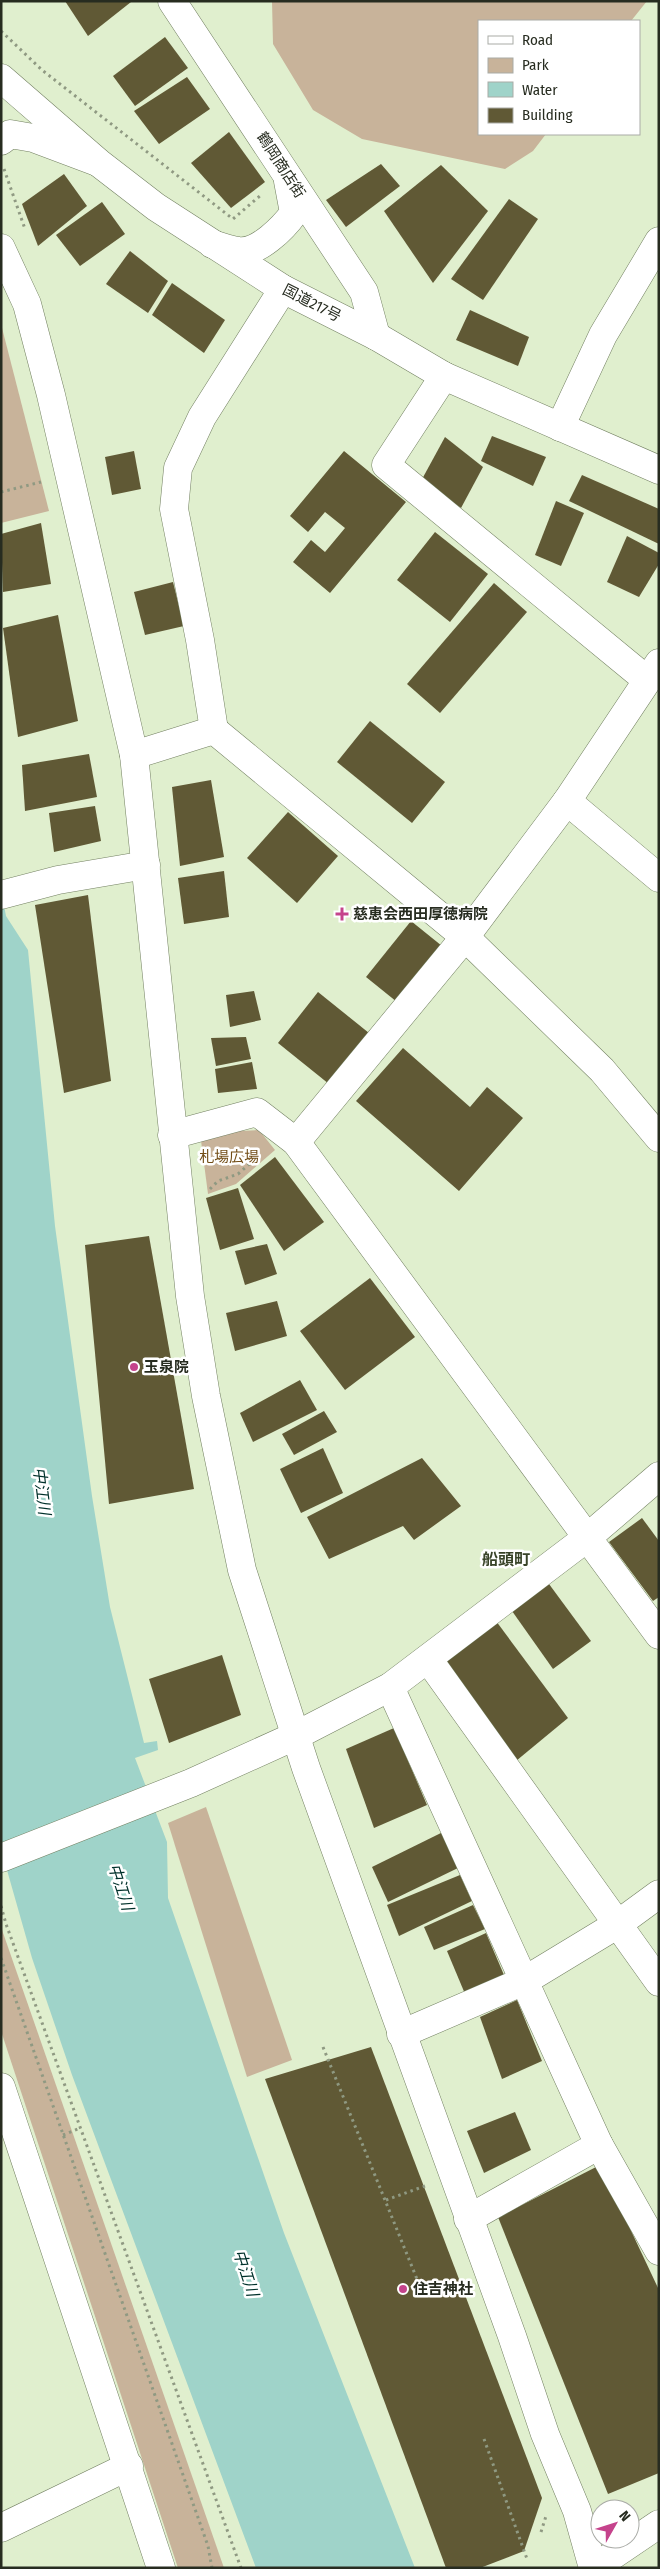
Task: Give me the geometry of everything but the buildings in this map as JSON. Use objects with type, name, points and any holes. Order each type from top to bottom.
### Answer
[{"type":"main road","name":"鶴岡商店街","points":[[172,1],[278,182],[364,292],[376,336]]},
{"type":"main road","name":"国道217号","points":[[1,78],[99,163],[156,207],[283,290],[376,336],[444,376],[659,470]]},
{"type":"main road","points":[[1,141],[10,134],[33,138],[99,163]]},
{"type":"main road","points":[[209,243],[240,252],[265,242],[282,229],[294,213],[278,182]]},
{"type":"main road","points":[[560,427],[603,335],[659,241]]},
{"type":"main road","points":[[1,248],[29,313],[62,442],[134,755],[190,1296],[208,1406],[242,1570],[295,1736],[401,2034],[512,2336],[544,2434],[577,2511],[594,2568],[659,2524]]},
{"type":"main road","points":[[283,290],[202,417],[178,468],[174,509],[200,640],[214,730],[465,937],[602,1070],[659,1138]]},
{"type":"main road","points":[[296,1142],[465,937],[567,801],[653,672],[386,465],[444,376]]},
{"type":"main road","points":[[134,755],[214,730]]},
{"type":"main road","points":[[567,801],[659,878]]},
{"type":"main road","points":[[1,895],[58,880],[146,865]]},
{"type":"main road","points":[[172,1135],[257,1112],[296,1142],[659,1635]]},
{"type":"main road","points":[[1,1858],[191,1782],[295,1736],[390,1688],[588,1537],[659,1476]]},
{"type":"main road","points":[[428,1659],[659,1982]]},
{"type":"main road","points":[[390,1688],[599,2145],[652,2222],[659,2251]]},
{"type":"main road","points":[[401,2034],[524,1981],[618,1924],[659,1894]]},
{"type":"main road","points":[[1,2087],[162,2568]]},
{"type":"main road","points":[[468,2219],[599,2145]]},
{"type":"main road","points":[[1,2528],[129,2466]]},
{"type":"path","points":[[1,30],[42,70],[233,219],[278,182]]},
{"type":"path","points":[[1,492],[49,480]]},
{"type":"path","points":[[218,1181],[238,1174],[263,1152]]},
{"type":"path","points":[[1,1906],[241,2568]]},
{"type":"path","points":[[1,1958],[208,2546],[212,2568]]},
{"type":"path","points":[[323,2047],[421,2289],[412,2293]]},
{"type":"path","points":[[63,2135],[80,2128]]},
{"type":"path","points":[[386,2200],[433,2183]]},
{"type":"path","points":[[484,2439],[527,2558]]},
{"type":"green space","points":[[272,1],[647,1],[632,20],[478,20],[478,135],[545,135],[533,151],[505,169],[362,139],[313,110],[273,44]]},
{"type":"green space","points":[[1,324],[49,511],[1,523]]},
{"type":"green space","name":"札場広場","points":[[259,1130],[275,1150],[236,1184],[208,1194],[200,1133]]},
{"type":"green space","points":[[206,1807],[292,2060],[247,2077],[168,1823]]},
{"type":"green space","points":[[1,1927],[224,2568],[178,2568],[1,2031]]},
{"type":"water","name":"中江川","points":[[1,890],[6,916],[28,950],[55,1226],[92,1496],[110,1607],[144,1743],[157,1741],[158,1750],[135,1758],[167,1842],[168,1898],[284,2233],[415,2568],[256,2568],[72,2075],[32,1958],[1,1849]]},
{"type":"place","name":"慈恵会西田厚徳病院","points":[[342,914]]},
{"type":"place","name":"玉泉院","points":[[134,1367]]},
{"type":"place","name":"住吉神社","points":[[403,2289]]},
{"type":"district","name":"船頭町","points":[[506,1559]]}]
